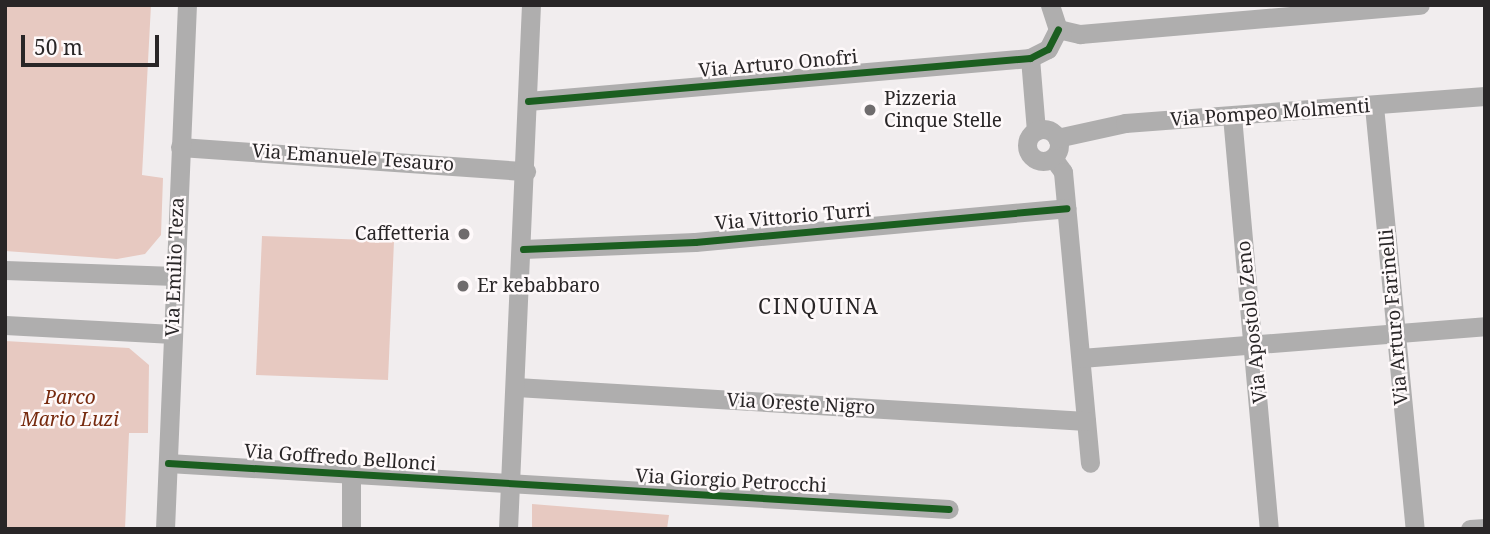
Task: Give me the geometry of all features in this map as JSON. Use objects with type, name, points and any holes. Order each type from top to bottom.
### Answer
[{"type":"street","name":"Via Emilio Teza","points":[[165,529],[187,5]]},
{"type":"street","points":[[508,529],[523,249],[531,5]]},
{"type":"street","points":[[1050,5],[1058,29],[1048,49],[1030,58],[1036,131],[1027,144],[1029,154],[1042,161],[1052,158]]},
{"type":"street","points":[[1058,29],[1076,34],[1420,5]]},
{"type":"street","name":"Via Arturo Onofri","points":[[528,101],[1030,58]]},
{"type":"street","name":"Via Pompeo Molmenti","points":[[1057,138],[1082,128],[1485,96]]},
{"type":"street","name":"Via Arturo Farinelli","points":[[1374,106],[1415,529]]},
{"type":"street","name":"Via Apostolo Zeno","points":[[1232,117],[1256,345],[1269,529]]},
{"type":"street","points":[[1036,131],[1057,138],[1052,158]]},
{"type":"street","name":"Via Emanuele Tesauro","points":[[180,147],[526,171]]},
{"type":"street","points":[[1052,158],[1063,172],[1090,463]]},
{"type":"street","name":"Via Vittorio Turri","points":[[523,249],[695,242],[1066,208]]},
{"type":"street","points":[[5,270],[174,276]]},
{"type":"street","points":[[5,325],[173,334]]},
{"type":"street","points":[[1081,358],[1485,326]]},
{"type":"street","name":"Via Oreste Nigro","points":[[516,387],[1086,421]]},
{"type":"street","name":"Via Goffredo Bellonci","points":[[168,463],[510,484]]},
{"type":"street","points":[[351,474],[351,529]]},
{"type":"street","name":"Via Giorgio Petrocchi","points":[[510,484],[949,509]]},
{"type":"street","points":[[1470,529],[1485,528]]},
{"type":"green space","points":[[5,5],[151,5],[142,175],[163,178],[161,235],[145,254],[117,259],[5,251]]},
{"type":"green space","points":[[262,236],[394,241],[388,380],[256,375]]},
{"type":"green space","name":"Parco Mario Luzi","points":[[5,341],[129,348],[149,365],[148,433],[129,433],[125,529],[5,529]]},
{"type":"green space","points":[[532,504],[669,515],[667,529],[532,529]]},
{"type":"cycle path","points":[[528,101],[1030,58],[1048,49],[1058,29]]},
{"type":"cycle path","points":[[523,249],[695,242],[1066,208]]},
{"type":"cycle path","points":[[168,463],[949,509]]},
{"type":"place","name":"Pizzeria Cinque Stelle","points":[[870,110]]},
{"type":"place","name":"Caffetteria","points":[[464,234]]},
{"type":"place","name":"Er kebabbaro","points":[[463,286]]},
{"type":"district","name":"CINQUINA","points":[[819,306]]}]
